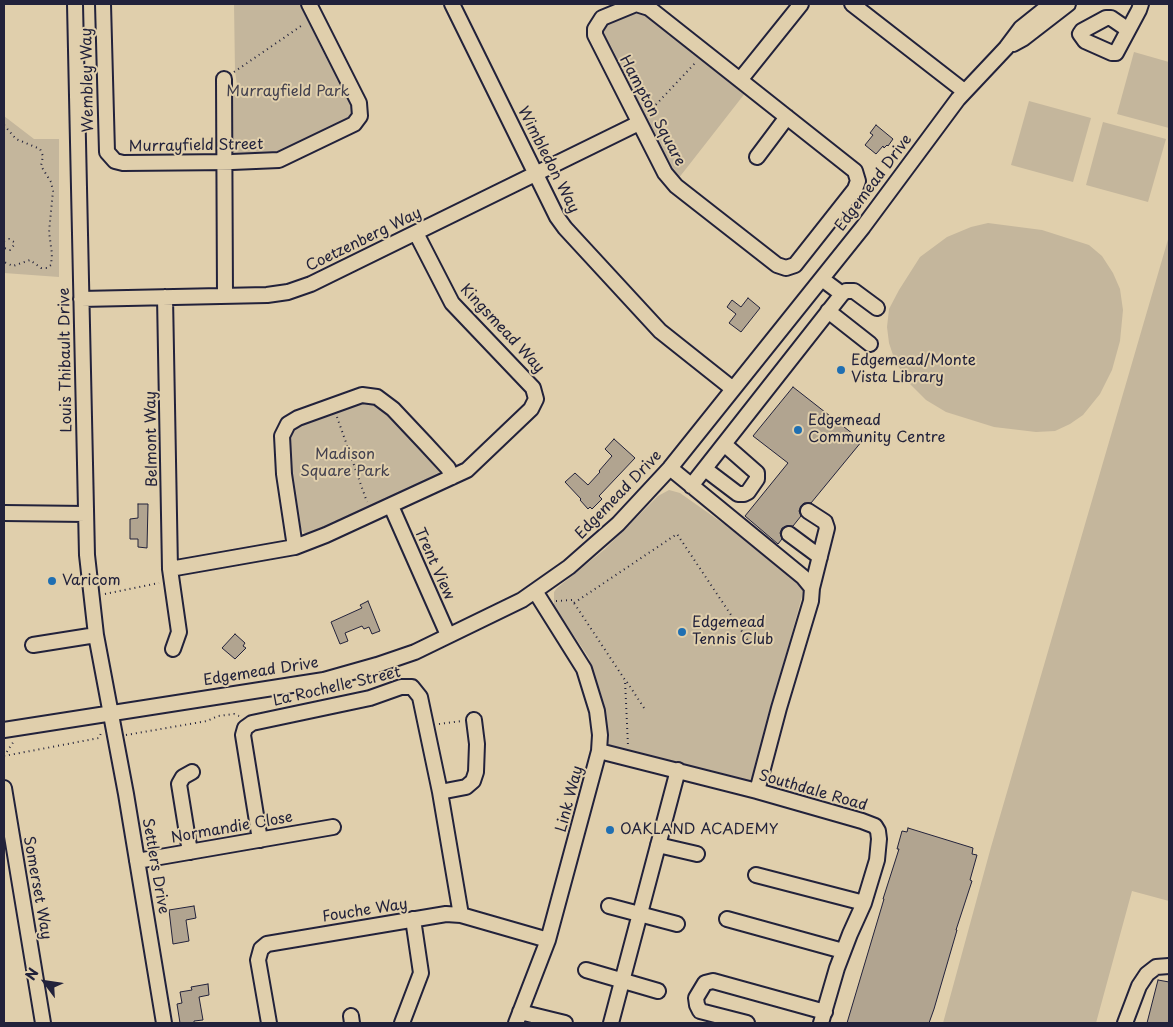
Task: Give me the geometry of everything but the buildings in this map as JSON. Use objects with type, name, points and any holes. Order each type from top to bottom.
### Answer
[{"type":"street","name":"Louis Thibault Drive","points":[[75,4],[87,555],[96,635],[107,697],[112,714]]},
{"type":"street","name":"Wembley Way","points":[[103,4],[106,147],[109,156]]},
{"type":"street","name":"Wimbledon Way","points":[[452,4],[557,217],[576,242],[660,330],[733,389]]},
{"type":"street","points":[[740,80],[801,4]]},
{"type":"street","points":[[852,4],[964,92]]},
{"type":"street","name":"Edgemead Drive","points":[[4,730],[324,680],[414,652],[522,600],[535,591],[569,567],[618,524],[670,468],[863,226],[964,92],[1006,48],[1021,28],[1051,4]]},
{"type":"street","name":"Edgemead Drive","points":[[1006,48],[1024,38],[1068,4]]},
{"type":"street","points":[[1127,29],[1141,4]]},
{"type":"street","name":"Hampton Square","points":[[630,5],[641,5],[649,8],[705,52],[855,171],[858,181],[856,189],[795,265],[790,268],[778,265],[669,179],[597,41],[595,29],[602,18],[630,5]]},
{"type":"street","name":"Murrayfield Street","points":[[109,156],[123,164],[279,160],[354,124],[361,112],[359,103],[312,10]]},
{"type":"street","points":[[224,79],[223,162],[226,296]]},
{"type":"street","points":[[757,157],[787,117]]},
{"type":"street","name":"Coetzenberg Way","points":[[81,300],[267,295],[288,292],[311,284],[639,123]]},
{"type":"street","name":"Kingsmead Way","points":[[171,575],[295,547],[391,506],[467,470],[534,405],[536,394],[533,388],[452,303],[416,233]]},
{"type":"street","points":[[822,278],[842,294]]},
{"type":"street","points":[[692,486],[842,294],[846,291],[854,291],[877,308]]},
{"type":"street","name":"Belmont Way","points":[[165,297],[171,575],[179,632],[173,649]]},
{"type":"street","points":[[828,311],[870,344]]},
{"type":"street","points":[[295,547],[284,474],[282,436],[285,427],[292,421],[362,395],[378,397],[393,409],[425,442],[448,468],[452,477]]},
{"type":"street","points":[[705,468],[738,494],[748,492],[757,479],[757,473],[724,444]]},
{"type":"street","points":[[670,468],[803,577],[812,588]]},
{"type":"street","name":"Trent View","points":[[391,506],[448,635]]},
{"type":"street","points":[[756,791],[811,601],[812,588],[827,534],[827,524],[808,511]]},
{"type":"street","points":[[4,513],[86,514]]},
{"type":"street","points":[[789,534],[820,557]]},
{"type":"street","name":"Link Way","points":[[518,1017],[548,940],[599,751],[600,735],[597,711],[584,669],[535,591]]},
{"type":"street","points":[[33,645],[96,635]]},
{"type":"street","name":"La Rochelle Street","points":[[260,840],[242,735],[247,725],[370,698],[407,686],[415,689],[420,696],[440,792],[461,915]]},
{"type":"street","name":"Settlers Drive","points":[[112,714],[164,1023]]},
{"type":"street","points":[[440,792],[466,787],[473,781],[476,772],[477,744],[474,720]]},
{"type":"street","name":"Southdale Road","points":[[599,751],[756,791],[875,826],[878,831],[879,848],[864,903],[843,951],[823,1017]]},
{"type":"street","points":[[611,1023],[678,770]]},
{"type":"street","points":[[190,852],[179,784],[183,777],[192,772]]},
{"type":"street","name":"Somerset Way","points":[[4,788],[43,1023]]},
{"type":"street","name":"Normandie Close","points":[[137,860],[333,828]]},
{"type":"street","points":[[658,845],[697,854]]},
{"type":"street","points":[[756,875],[864,903]]},
{"type":"street","points":[[610,906],[677,924]]},
{"type":"street","name":"Fouche Way","points":[[268,1023],[258,960],[259,953],[264,946],[272,943],[446,914],[461,915],[548,940]]},
{"type":"street","points":[[727,919],[843,951]]},
{"type":"street","points":[[402,1023],[421,973],[412,920]]},
{"type":"street","points":[[1125,1023],[1139,986],[1147,974],[1156,968],[1169,966]]},
{"type":"street","points":[[586,970],[658,991]]},
{"type":"street","points":[[747,1023],[700,1010],[696,998],[705,983],[714,982],[823,1017]]},
{"type":"street","points":[[518,1017],[565,1023]]},
{"type":"path","points":[[224,79],[312,10]]},
{"type":"path","points":[[639,123],[705,52]]},
{"type":"path","points":[[4,126],[19,141],[40,149],[43,159],[41,166],[51,182],[53,191],[49,232],[52,254],[51,265],[47,268],[41,268],[30,260],[13,266],[4,262]]},
{"type":"path","points":[[4,242],[9,239],[14,242],[14,245],[10,250],[4,248]]},
{"type":"path","points":[[333,406],[372,514]]},
{"type":"path","points":[[574,603],[677,534],[749,642]]},
{"type":"path","points":[[91,599],[171,575]]},
{"type":"path","points":[[553,601],[572,600],[646,711]]},
{"type":"path","points":[[625,680],[628,750]]},
{"type":"path","points":[[124,735],[207,721],[218,716],[234,714],[242,719]]},
{"type":"path","points":[[426,726],[474,720]]},
{"type":"path","points":[[4,756],[99,738],[102,732]]},
{"type":"path","points":[[4,756],[14,741]]},
{"type":"green space","name":"Murrayfield Park","points":[[234,4],[303,4],[354,106],[354,114],[350,119],[276,154],[236,156],[232,153],[230,151],[230,96],[237,85]]},
{"type":"green space","points":[[634,11],[645,12],[746,92],[678,179],[673,175],[601,34],[601,28],[606,23]]},
{"type":"green space","points":[[1134,52],[1169,62],[1169,128],[1117,114]]},
{"type":"green space","points":[[1029,101],[1091,118],[1073,182],[1011,165]]},
{"type":"green space","points":[[4,116],[34,139],[59,139],[59,277],[4,273]]},
{"type":"green space","points":[[1103,122],[1166,139],[1148,202],[1086,185]]},
{"type":"green space","points":[[988,223],[1042,230],[1089,245],[1102,256],[1113,273],[1120,289],[1123,310],[1120,341],[1112,370],[1100,394],[1083,415],[1055,431],[1036,432],[994,427],[946,412],[926,400],[910,384],[895,361],[889,343],[887,327],[889,309],[920,257],[947,237],[971,227]]},
{"type":"green space","points":[[1169,236],[1169,901],[1132,891],[1096,1023],[943,1023],[991,847]]},
{"type":"green space","name":"Madison Square Park","points":[[367,399],[375,400],[439,467],[439,477],[316,534],[304,533],[298,525],[287,438],[297,426]]},
{"type":"green space","name":"Edgemead Tennis Club","points":[[669,490],[680,493],[806,582],[750,784],[607,747],[602,706],[589,658],[554,606],[554,592],[557,588],[605,549],[658,496]]},
{"type":"place","name":"Edgemead/Monte Vista Library","points":[[841,370]]},
{"type":"place","name":"Edgemead Community Centre","points":[[798,430]]},
{"type":"place","name":"Varicom","points":[[52,581]]},
{"type":"place","name":"Edgemead Tennis Club","points":[[682,632]]},
{"type":"place","name":"OAKLAND ACADEMY","points":[[610,830]]}]
